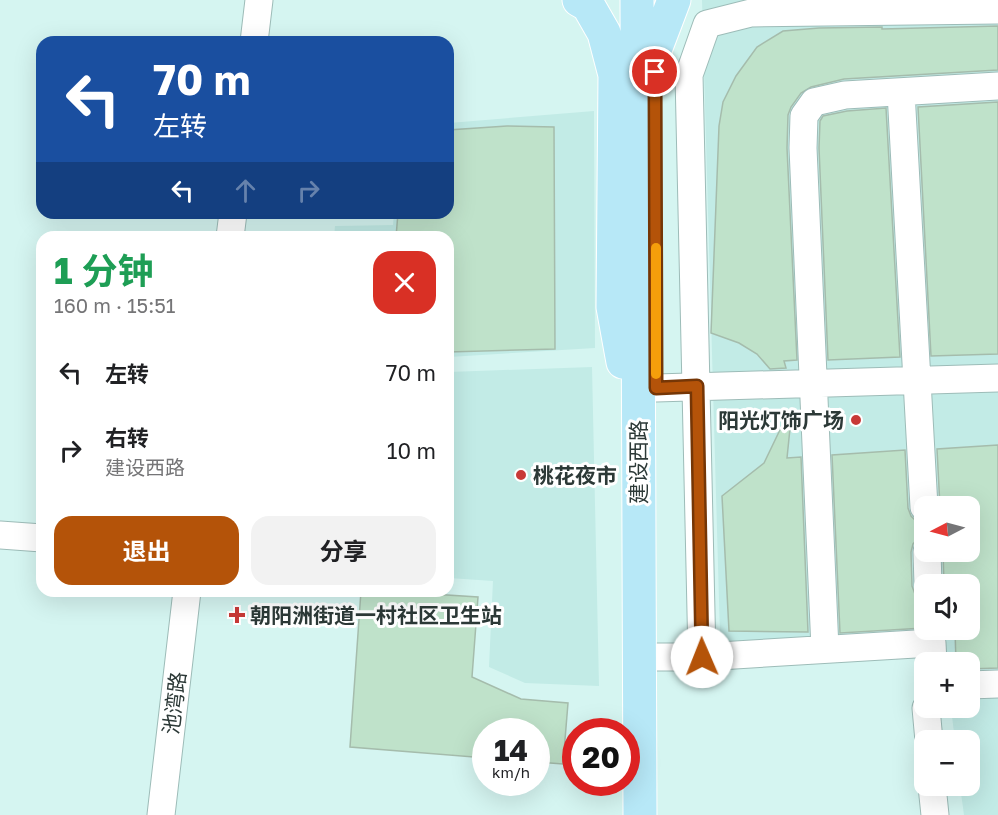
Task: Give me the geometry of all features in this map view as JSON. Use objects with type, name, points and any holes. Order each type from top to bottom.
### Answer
[{"type":"main road","points":[[579,0],[588,6],[604,33],[615,75],[613,307],[638,449]]},
{"type":"main road","name":"建设西路","points":[[636,0],[640,815]]},
{"type":"main road","name":"建设西路","points":[[655,0],[658,815]]},
{"type":"main road","points":[[655,50],[674,0]]},
{"type":"street","points":[[255,36],[259,0]]},
{"type":"street","points":[[702,657],[689,75],[707,24],[751,13],[998,10]]},
{"type":"street","points":[[825,649],[803,148],[804,116],[814,102],[845,95],[998,86]]},
{"type":"street","points":[[902,92],[923,496]]},
{"type":"street","points":[[656,388],[998,378]]},
{"type":"street","points":[[0,535],[36,538]]},
{"type":"street","name":"池湾路","points":[[161,815],[186,597]]},
{"type":"street","points":[[657,657],[702,657],[932,645]]},
{"type":"street","points":[[980,685],[998,684]]},
{"type":"street","points":[[933,796],[935,815]]},
{"type":"shaded area","name":"阳光灯饰广场","points":[[702,0],[998,0],[998,815],[964,815],[961,796],[980,796],[980,730],[954,730],[952,718],[980,718],[980,652],[945,652],[944,647],[721,671]]},
{"type":"shaded area","points":[[594,111],[595,348],[454,357],[454,231],[335,231],[335,226],[393,225],[394,219],[454,219],[454,123]]},
{"type":"shaded area","name":"桃花夜市","points":[[592,367],[599,686],[525,683],[489,667],[493,581],[454,578],[454,372]]},
{"type":"building","points":[[998,26],[998,70],[844,79],[811,87],[801,93],[788,115],[787,148],[797,360],[784,361],[786,368],[770,369],[757,354],[739,343],[711,333],[719,126],[723,102],[736,76],[757,47],[783,31],[819,28]]},
{"type":"building","points":[[998,102],[998,354],[931,356],[918,107]]},
{"type":"building","points":[[886,108],[900,357],[828,360],[819,148],[820,121],[823,116],[847,111]]},
{"type":"building","points":[[507,126],[554,127],[555,349],[454,352],[454,231],[396,231],[398,219],[454,219],[454,130]]},
{"type":"building","points":[[792,409],[787,458],[801,457],[808,632],[729,631],[722,496],[764,463]]},
{"type":"building","points":[[998,445],[998,668],[980,669],[980,652],[956,652],[955,640],[980,640],[980,574],[944,574],[943,562],[980,562],[980,496],[939,496],[937,449]]},
{"type":"building","points":[[905,450],[908,508],[914,519],[914,543],[911,552],[914,629],[840,633],[832,455]]},
{"type":"building","points":[[361,597],[478,597],[472,677],[521,699],[568,703],[567,718],[562,718],[562,764],[550,763],[550,718],[472,718],[472,757],[350,747]]},
{"type":"slow traffic","points":[[656,248],[656,374]]},
{"type":"place","name":"阳光灯饰广场","points":[[856,420]]},
{"type":"place","name":"桃花夜市","points":[[521,475]]},
{"type":"place","name":"朝阳洲街道一村社区卫生站","points":[[237,615]]},
{"type":"route","points":[[655,72],[656,388],[697,386],[702,657]]}]
